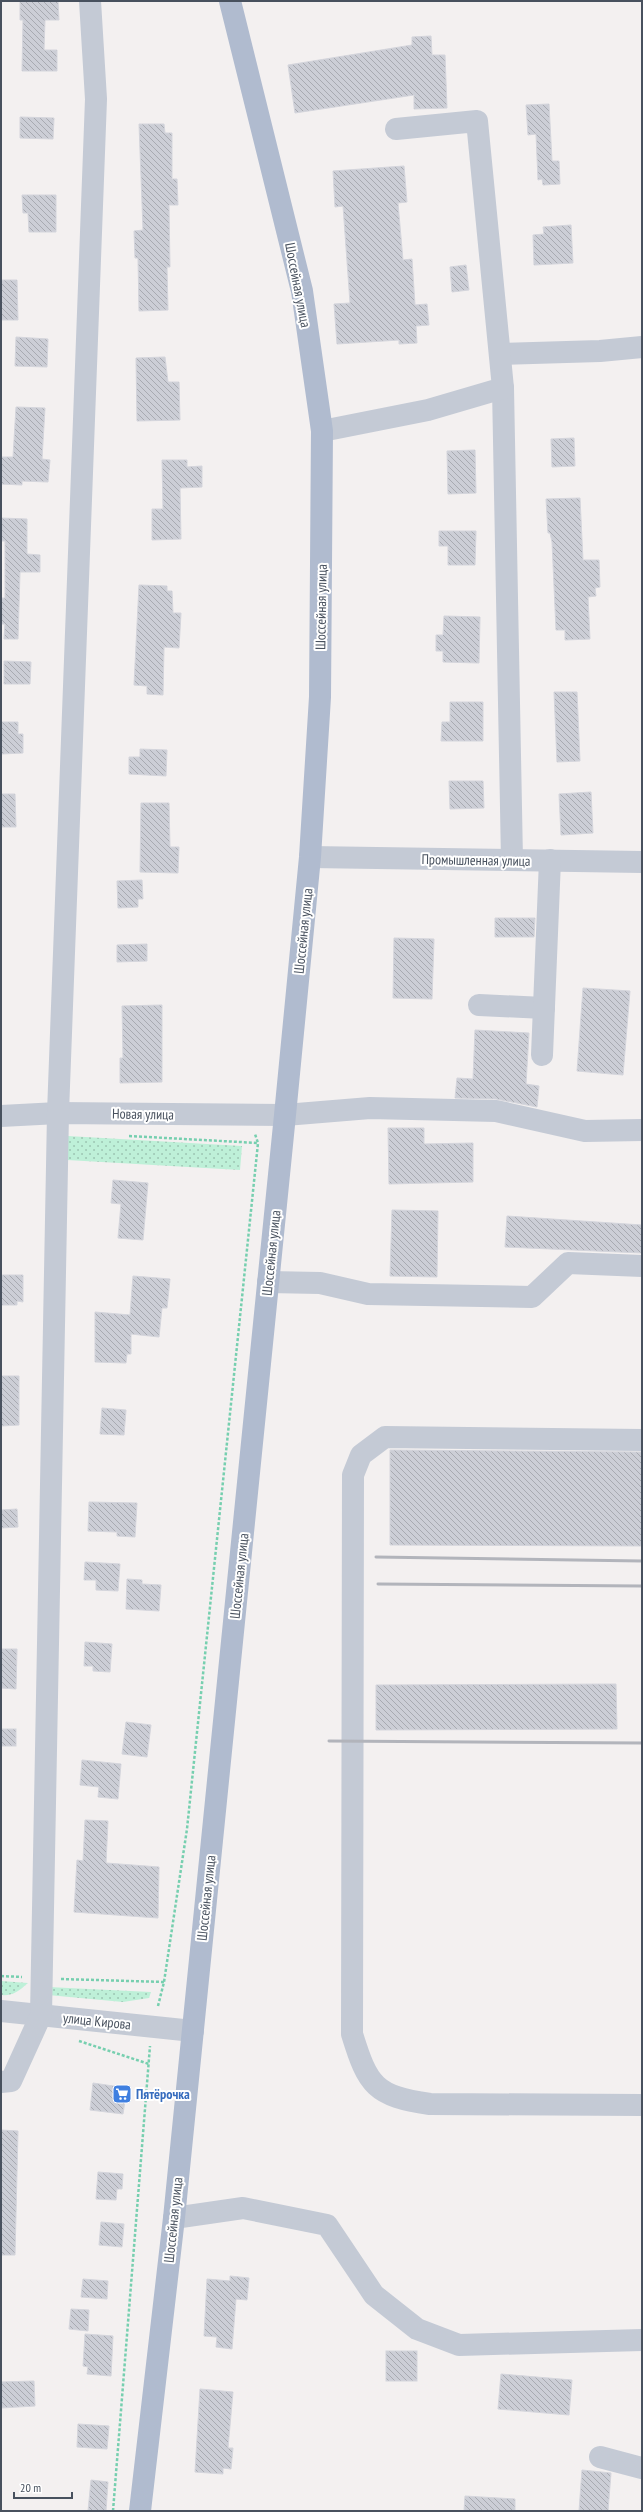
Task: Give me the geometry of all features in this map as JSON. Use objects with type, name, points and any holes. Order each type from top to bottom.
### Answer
[{"type":"main road","name":"Шоссейная улица","points":[[140,2511],[174,2218],[285,1115],[310,857],[320,698],[322,431],[302,291],[230,1]]},
{"type":"street","points":[[1,2082],[11,2081],[41,2015],[58,1113],[96,99],[90,1]]},
{"type":"street","points":[[396,129],[477,121],[503,388],[512,860]]},
{"type":"street","points":[[500,354],[600,352],[642,347]]},
{"type":"street","points":[[322,431],[428,410],[503,388]]},
{"type":"street","name":"Промышленная улица","points":[[310,857],[642,862]]},
{"type":"street","points":[[542,1055],[550,860]]},
{"type":"street","points":[[479,1005],[544,1008]]},
{"type":"street","name":"Новая улица","points":[[1,1116],[58,1113],[285,1115],[370,1108],[496,1111],[585,1131],[642,1130]]},
{"type":"street","points":[[268,1282],[320,1283],[368,1294],[532,1297],[568,1263],[642,1266]]},
{"type":"street","points":[[642,1440],[385,1437],[361,1455],[353,1475],[352,2034],[362,2067],[377,2088],[401,2100],[430,2104],[642,2105]]},
{"type":"street","name":"улица Кирова","points":[[1,2011],[192,2031]]},
{"type":"street","points":[[174,2218],[244,2208],[327,2225],[374,2295],[417,2329],[459,2345],[642,2340]]},
{"type":"street","points":[[600,2457],[642,2468]]},
{"type":"path","points":[[113,2511],[152,2027],[164,1982],[187,1829],[258,1143],[248,1115]]},
{"type":"path","points":[[127,1136],[258,1143]]},
{"type":"path","points":[[1,1976],[164,1982]]},
{"type":"green space","points":[[68,1136],[242,1146],[240,1170],[67,1160]]},
{"type":"green space","points":[[1,1981],[28,1983],[16,1992],[9,1995],[1,1995]]},
{"type":"green space","points":[[48,1987],[151,1992],[149,1998],[123,2002],[48,1995]]},
{"type":"building","points":[[20,1],[58,1],[59,20],[45,20],[44,50],[57,50],[57,71],[22,71],[23,20],[20,20]]},
{"type":"building","points":[[431,36],[432,55],[445,55],[447,108],[414,109],[414,95],[295,113],[288,65],[412,45],[412,37]]},
{"type":"building","points":[[549,104],[552,161],[559,161],[560,184],[543,185],[542,179],[538,180],[536,134],[528,135],[526,105]]},
{"type":"building","points":[[20,117],[54,118],[53,139],[20,138]]},
{"type":"building","points":[[139,124],[164,124],[165,133],[172,133],[172,179],[177,179],[178,205],[169,205],[170,267],[167,267],[168,310],[139,311],[138,258],[135,258],[134,231],[143,230]]},
{"type":"building","points":[[404,166],[407,202],[398,203],[403,260],[412,259],[415,305],[427,304],[429,325],[416,326],[417,343],[399,344],[399,340],[337,344],[334,304],[350,303],[343,206],[335,207],[333,171]]},
{"type":"building","points":[[22,195],[56,195],[56,232],[29,232],[28,213],[23,213]]},
{"type":"building","points":[[571,225],[573,263],[534,265],[533,235],[544,234],[543,227]]},
{"type":"building","points":[[466,265],[469,290],[452,292],[450,267]]},
{"type":"building","points":[[1,280],[17,280],[18,320],[1,320]]},
{"type":"building","points":[[16,337],[48,339],[47,367],[15,366]]},
{"type":"building","points":[[165,357],[168,382],[179,382],[180,420],[137,421],[136,358]]},
{"type":"building","points":[[16,407],[45,408],[42,459],[50,460],[48,482],[22,481],[22,485],[1,484],[1,457],[13,457]]},
{"type":"building","points":[[574,438],[575,466],[552,467],[551,439]]},
{"type":"building","points":[[475,450],[476,493],[448,494],[447,451]]},
{"type":"building","points":[[162,460],[187,460],[187,467],[202,466],[202,487],[180,488],[181,539],[152,540],[152,509],[163,509]]},
{"type":"building","points":[[580,498],[583,560],[599,560],[600,587],[595,588],[596,596],[588,597],[590,639],[565,640],[565,630],[556,630],[552,542],[550,533],[548,533],[546,499]]},
{"type":"building","points":[[1,518],[27,519],[27,554],[40,555],[40,572],[20,572],[18,639],[4,639],[5,624],[1,624],[1,598],[5,598],[5,541],[1,541]]},
{"type":"building","points":[[439,531],[476,531],[475,565],[448,565],[448,546],[439,546]]},
{"type":"building","points":[[139,585],[167,586],[167,591],[172,591],[173,613],[181,613],[179,648],[164,647],[163,695],[147,694],[147,686],[134,685]]},
{"type":"building","points":[[444,616],[480,617],[479,663],[443,662],[443,651],[436,651],[436,635],[443,635]]},
{"type":"building","points":[[4,661],[31,662],[30,684],[4,684]]},
{"type":"building","points":[[554,692],[577,692],[580,761],[557,762]]},
{"type":"building","points":[[450,702],[483,702],[483,741],[441,741],[442,722],[450,722]]},
{"type":"building","points":[[1,722],[18,722],[18,734],[23,734],[23,753],[1,754]]},
{"type":"building","points":[[140,749],[167,750],[166,776],[129,774],[129,757],[140,757]]},
{"type":"building","points":[[449,781],[483,781],[484,808],[450,809]]},
{"type":"building","points":[[591,792],[593,833],[561,835],[559,794]]},
{"type":"building","points":[[1,794],[15,794],[16,827],[1,827]]},
{"type":"building","points":[[141,803],[169,803],[170,847],[179,847],[178,873],[140,872]]},
{"type":"building","points":[[142,880],[143,899],[138,899],[138,907],[118,908],[117,881]]},
{"type":"building","points":[[495,918],[535,918],[534,937],[495,937]]},
{"type":"building","points":[[394,938],[434,939],[432,999],[393,998]]},
{"type":"building","points":[[147,944],[147,961],[117,962],[117,945]]},
{"type":"building","points":[[583,988],[630,991],[623,1075],[577,1071]]},
{"type":"building","points":[[162,1005],[162,1082],[120,1083],[120,1058],[123,1058],[122,1006]]},
{"type":"building","points":[[475,1030],[529,1033],[526,1084],[539,1086],[537,1107],[496,1099],[455,1098],[457,1078],[473,1079]]},
{"type":"building","points":[[388,1128],[424,1128],[424,1144],[473,1143],[473,1182],[389,1184]]},
{"type":"building","points":[[113,1180],[148,1183],[143,1240],[118,1238],[121,1204],[111,1203]]},
{"type":"building","points":[[392,1210],[438,1211],[437,1277],[390,1276]]},
{"type":"building","points":[[507,1216],[642,1225],[642,1253],[505,1247]]},
{"type":"building","points":[[1,1275],[23,1275],[23,1302],[17,1301],[17,1305],[1,1305]]},
{"type":"building","points":[[133,1276],[170,1279],[167,1308],[162,1308],[159,1337],[131,1334],[131,1354],[127,1354],[126,1363],[95,1362],[95,1312],[130,1315]]},
{"type":"building","points":[[1,1376],[19,1376],[19,1425],[1,1426]]},
{"type":"building","points":[[102,1408],[126,1410],[124,1435],[100,1434]]},
{"type":"building","points":[[390,1450],[642,1452],[642,1546],[390,1545]]},
{"type":"building","points":[[89,1502],[137,1503],[135,1537],[117,1536],[117,1532],[88,1531]]},
{"type":"building","points":[[17,1509],[18,1527],[1,1528],[1,1510]]},
{"type":"building","points":[[85,1562],[120,1564],[118,1591],[96,1590],[96,1580],[84,1580]]},
{"type":"building","points":[[127,1579],[142,1580],[142,1584],[161,1585],[159,1611],[126,1609]]},
{"type":"building","points":[[85,1642],[112,1644],[110,1672],[93,1671],[93,1666],[84,1666]]},
{"type":"building","points":[[1,1649],[17,1649],[16,1689],[1,1688]]},
{"type":"building","points":[[616,1684],[617,1729],[376,1730],[376,1685]]},
{"type":"building","points":[[126,1722],[151,1725],[147,1757],[122,1754]]},
{"type":"building","points":[[1,1729],[16,1729],[16,1746],[1,1746]]},
{"type":"building","points":[[82,1760],[121,1764],[118,1799],[98,1797],[99,1787],[80,1785]]},
{"type":"building","points":[[85,1820],[108,1821],[106,1863],[159,1867],[158,1918],[74,1912],[77,1860],[83,1861]]},
{"type":"building","points":[[93,2083],[127,2088],[123,2114],[90,2110]]},
{"type":"building","points":[[1,2130],[18,2131],[15,2255],[1,2255]]},
{"type":"building","points":[[98,2172],[123,2174],[122,2189],[117,2189],[116,2200],[96,2199]]},
{"type":"building","points":[[101,2222],[124,2224],[122,2247],[99,2245]]},
{"type":"building","points":[[230,2276],[249,2278],[247,2300],[236,2299],[232,2349],[216,2347],[217,2337],[204,2336],[207,2279],[230,2281]]},
{"type":"building","points":[[83,2279],[108,2281],[107,2299],[81,2297]]},
{"type":"building","points":[[71,2309],[89,2310],[88,2331],[69,2329]]},
{"type":"building","points":[[85,2334],[113,2336],[111,2376],[87,2374],[88,2367],[83,2366]]},
{"type":"building","points":[[386,2351],[417,2351],[417,2381],[386,2381]]},
{"type":"building","points":[[501,2374],[572,2380],[569,2415],[498,2409]]},
{"type":"building","points":[[34,2381],[35,2406],[1,2408],[1,2382]]},
{"type":"building","points":[[200,2389],[233,2392],[228,2448],[233,2448],[231,2469],[223,2468],[223,2474],[195,2472]]},
{"type":"building","points":[[78,2424],[109,2426],[107,2449],[77,2447]]},
{"type":"building","points":[[582,2470],[611,2473],[608,2511],[579,2511]]},
{"type":"building","points":[[91,2480],[108,2482],[106,2511],[88,2511]]},
{"type":"building","points":[[465,2496],[515,2499],[515,2511],[464,2511]]},
{"type":"railway","points":[[376,1557],[642,1561]]},
{"type":"railway","points":[[378,1584],[642,1586]]},
{"type":"railway","points":[[329,1741],[642,1743]]},
{"type":"place","name":"Пятёрочка","points":[[122,2094]]}]
